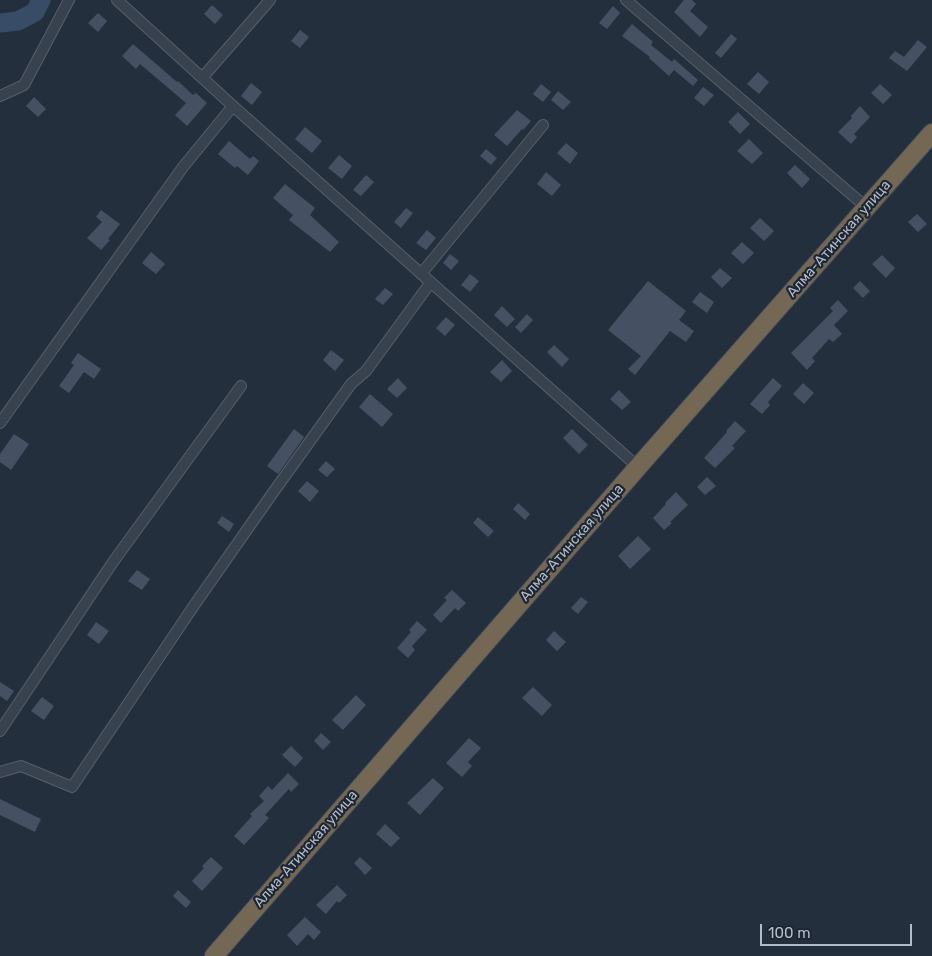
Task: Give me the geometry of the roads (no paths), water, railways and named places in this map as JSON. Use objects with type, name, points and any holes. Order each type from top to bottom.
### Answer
[{"type":"highway","name":"Алма-Атинская улица","points":[[214,956],[638,467],[932,133]]},
{"type":"street","points":[[0,96],[24,85],[69,0]]},
{"type":"street","points":[[117,0],[233,106],[638,467]]},
{"type":"street","points":[[202,78],[270,0]]},
{"type":"street","points":[[626,0],[866,207]]},
{"type":"street","points":[[0,423],[183,167],[233,106]]},
{"type":"street","points":[[421,274],[543,125]]},
{"type":"street","points":[[0,772],[21,766],[72,787],[195,604],[272,494],[351,384],[366,371],[431,282]]},
{"type":"street","points":[[0,731],[113,562],[241,386]]},
{"type":"waterway","points":[[0,23],[18,21],[35,12],[41,0]]}]
